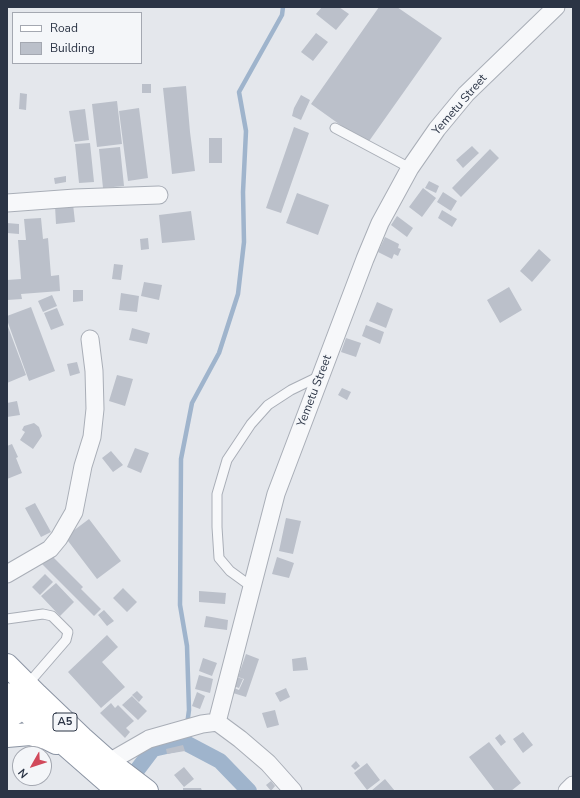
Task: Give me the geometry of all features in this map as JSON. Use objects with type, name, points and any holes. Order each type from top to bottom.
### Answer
[{"type":"highway","name":"A5","points":[[7,665],[17,700],[80,758],[119,784],[147,791]]},
{"type":"highway","name":"A5","points":[[17,700],[109,762],[119,784]]},
{"type":"highway","points":[[7,736],[30,734],[46,738],[62,746],[80,758]]},
{"type":"street","name":"Yemetu Street","points":[[210,723],[252,586],[276,494],[380,223],[410,168],[437,129],[466,94],[556,7]]},
{"type":"street","points":[[7,203],[75,198],[159,195]]},
{"type":"street","points":[[7,574],[50,549],[59,538],[74,512],[92,437],[95,409],[94,371],[90,339]]},
{"type":"street","points":[[109,762],[149,739],[210,723],[240,739],[268,763],[293,791]]},
{"type":"street","points":[[567,791],[573,785]]},
{"type":"lane","points":[[335,128],[410,168]]},
{"type":"lane","points":[[252,586],[230,571],[219,558],[217,494],[227,460],[251,424],[268,405],[291,390],[321,375]]},
{"type":"lane","points":[[7,619],[43,614],[52,616],[68,632],[66,640],[17,700]]},
{"type":"building","points":[[322,7],[339,7],[349,14],[336,30],[316,14]]},
{"type":"building","points":[[379,7],[397,7],[442,38],[367,144],[311,104]]},
{"type":"building","points":[[316,33],[328,42],[313,61],[301,52]]},
{"type":"building","points":[[142,84],[151,84],[151,93],[142,93]]},
{"type":"building","points":[[186,86],[195,171],[172,174],[163,88]]},
{"type":"building","points":[[20,93],[27,94],[26,110],[19,109]]},
{"type":"building","points":[[301,95],[310,100],[301,120],[292,116],[294,108]]},
{"type":"building","points":[[117,101],[122,144],[97,147],[92,104]]},
{"type":"building","points":[[139,108],[148,178],[128,181],[119,111]]},
{"type":"building","points":[[85,109],[89,140],[74,142],[69,111]]},
{"type":"building","points":[[294,127],[309,133],[281,213],[266,208]]},
{"type":"building","points":[[209,138],[222,138],[222,163],[209,163]]},
{"type":"building","points":[[90,143],[94,182],[79,183],[75,144]]},
{"type":"building","points":[[472,146],[479,153],[463,168],[456,160]]},
{"type":"building","points":[[120,147],[124,186],[103,188],[99,149]]},
{"type":"building","points":[[490,149],[499,158],[461,197],[452,188]]},
{"type":"building","points":[[66,176],[66,182],[55,184],[54,178]]},
{"type":"building","points":[[429,181],[439,186],[436,193],[425,188]]},
{"type":"building","points":[[423,188],[436,198],[422,217],[409,207]]},
{"type":"building","points":[[443,192],[457,201],[451,211],[437,202]]},
{"type":"building","points":[[297,193],[329,205],[318,235],[286,223]]},
{"type":"building","points":[[73,204],[75,222],[56,224],[55,206]]},
{"type":"building","points":[[442,210],[457,219],[452,227],[438,218]]},
{"type":"building","points":[[191,211],[195,240],[162,243],[159,215]]},
{"type":"building","points":[[397,216],[413,228],[407,237],[391,225]]},
{"type":"building","points":[[41,218],[43,239],[48,238],[51,276],[59,275],[60,291],[21,294],[22,299],[7,300],[7,280],[21,279],[18,240],[26,240],[24,219]]},
{"type":"building","points":[[7,223],[19,224],[19,234],[7,233]]},
{"type":"building","points":[[385,237],[399,244],[398,248],[401,249],[398,256],[394,254],[392,259],[378,252]]},
{"type":"building","points":[[148,238],[149,249],[141,250],[140,239]]},
{"type":"building","points":[[539,249],[551,260],[532,282],[520,271]]},
{"type":"building","points":[[114,264],[123,265],[121,280],[112,279]]},
{"type":"building","points":[[144,282],[162,285],[159,300],[141,296]]},
{"type":"building","points":[[509,287],[522,310],[500,323],[487,300]]},
{"type":"building","points":[[73,290],[83,290],[83,301],[73,302]]},
{"type":"building","points":[[121,293],[139,296],[137,312],[119,310]]},
{"type":"building","points":[[52,295],[57,306],[43,312],[38,301]]},
{"type":"building","points":[[377,302],[393,309],[386,328],[369,321]]},
{"type":"building","points":[[31,307],[55,371],[29,381],[7,320],[7,316]]},
{"type":"building","points":[[57,308],[64,325],[51,330],[44,313]]},
{"type":"building","points":[[7,324],[26,375],[7,383]]},
{"type":"building","points":[[366,325],[384,332],[380,344],[362,336]]},
{"type":"building","points":[[132,328],[150,333],[147,344],[129,340]]},
{"type":"building","points":[[346,338],[361,343],[356,357],[341,352]]},
{"type":"building","points":[[77,362],[80,373],[70,376],[67,364]]},
{"type":"building","points":[[117,375],[133,379],[125,406],[109,401]]},
{"type":"building","points":[[342,388],[351,392],[347,400],[338,395]]},
{"type":"building","points":[[17,401],[20,415],[7,417],[7,403]]},
{"type":"building","points":[[34,423],[39,427],[42,436],[33,449],[20,440],[25,432],[22,430],[24,426]]},
{"type":"building","points":[[12,444],[18,457],[16,458],[22,473],[7,479],[7,446]]},
{"type":"building","points":[[135,448],[149,453],[141,473],[127,467]]},
{"type":"building","points":[[111,451],[123,465],[113,472],[102,458]]},
{"type":"building","points":[[35,503],[51,532],[41,537],[25,508]]},
{"type":"building","points":[[286,518],[301,521],[293,554],[279,551]]},
{"type":"building","points":[[89,519],[121,561],[97,579],[65,537]]},
{"type":"building","points":[[50,554],[83,587],[81,589],[101,609],[94,616],[41,563]]},
{"type":"building","points":[[277,557],[294,563],[289,578],[272,574]]},
{"type":"building","points":[[45,574],[53,582],[40,595],[32,587]]},
{"type":"building","points":[[56,583],[74,602],[60,616],[41,596]]},
{"type":"building","points":[[123,588],[137,602],[127,612],[113,598]]},
{"type":"building","points":[[199,591],[226,593],[225,604],[199,602]]},
{"type":"building","points":[[104,610],[114,621],[107,626],[98,615]]},
{"type":"building","points":[[206,616],[228,620],[227,630],[204,627]]},
{"type":"building","points":[[107,635],[118,647],[102,662],[125,687],[101,708],[68,672]]},
{"type":"building","points":[[246,654],[259,659],[246,697],[233,693],[234,688],[239,690],[244,679],[238,677]]},
{"type":"building","points":[[306,657],[308,670],[293,671],[292,659]]},
{"type":"building","points":[[203,658],[217,663],[212,676],[199,671]]},
{"type":"building","points":[[199,675],[213,679],[210,693],[195,689]]},
{"type":"building","points":[[233,676],[243,679],[239,688],[230,685]]},
{"type":"building","points":[[286,688],[290,697],[280,702],[275,693]]},
{"type":"building","points":[[137,691],[143,697],[139,702],[132,695]]},
{"type":"building","points":[[197,692],[205,696],[200,709],[192,706]]},
{"type":"building","points":[[132,696],[147,711],[138,720],[122,705]]},
{"type":"building","points":[[111,703],[115,708],[118,705],[134,721],[126,728],[130,732],[125,738],[100,713]]},
{"type":"building","points":[[275,710],[279,725],[267,728],[262,713]]},
{"type":"building","points":[[523,732],[533,745],[523,753],[513,739]]},
{"type":"building","points":[[500,734],[506,742],[501,746],[495,738]]},
{"type":"building","points":[[489,742],[521,783],[511,791],[495,791],[469,757]]},
{"type":"building","points":[[183,745],[185,751],[167,754],[166,749]]},
{"type":"building","points":[[356,761],[360,766],[355,770],[351,766]]},
{"type":"building","points":[[367,763],[380,780],[367,790],[354,773]]},
{"type":"building","points":[[184,767],[194,779],[184,787],[174,775]]},
{"type":"building","points":[[385,779],[395,791],[371,791]]},
{"type":"building","points":[[271,781],[275,786],[271,791],[266,785]]},
{"type":"building","points":[[183,788],[201,788],[202,791],[183,791]]},
{"type":"waterway","points":[[187,725],[189,710],[187,646],[180,605],[181,459],[192,403],[219,353],[238,294],[244,242],[243,192],[246,131],[239,92],[282,15],[283,7]]},
{"type":"waterway","points":[[184,742],[186,732]]},
{"type":"waterway","points":[[125,786],[153,749],[184,742],[220,761],[249,791]]}]
